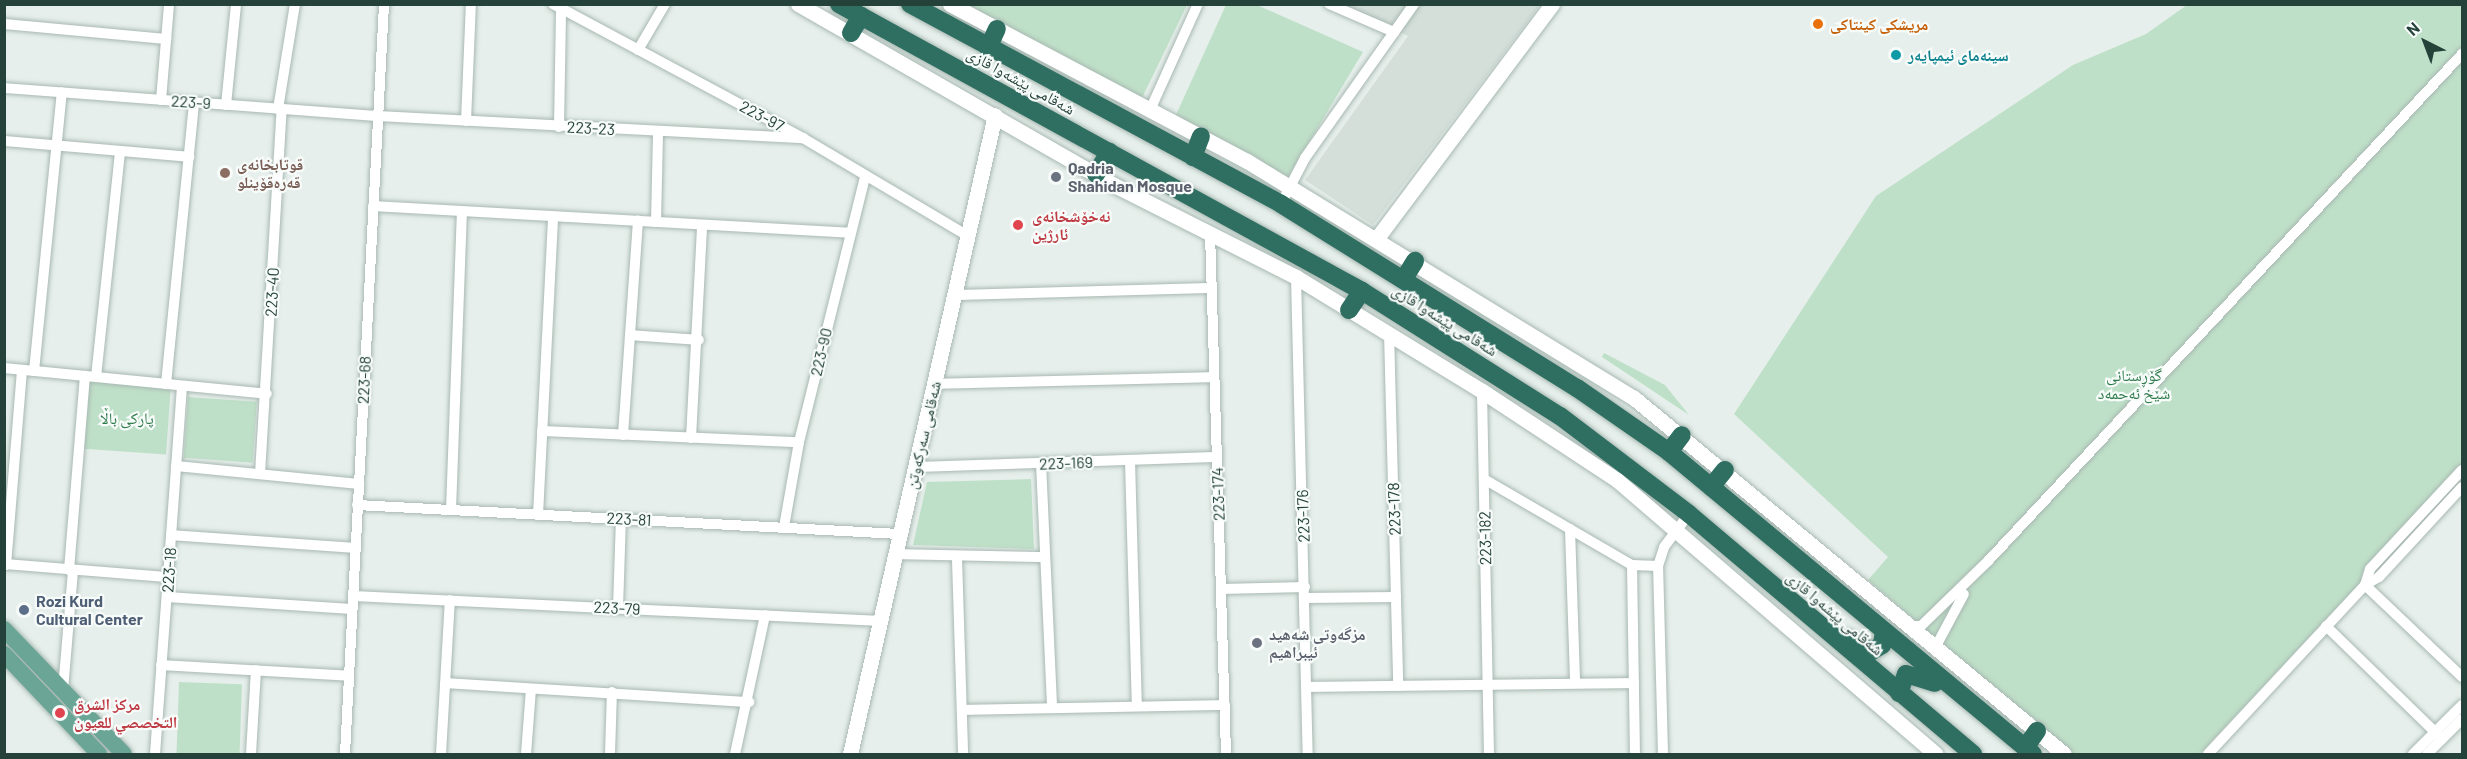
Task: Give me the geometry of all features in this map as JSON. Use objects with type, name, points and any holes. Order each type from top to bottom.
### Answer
[{"type":"highway","name":"شەقامی پێشەوا قازی","points":[[839,4],[1362,291],[1560,416],[1689,514],[1973,754]]},
{"type":"highway","name":"شەقامی پێشەوا قازی","points":[[910,4],[1281,204],[1405,277],[1669,452],[2029,751]]},
{"type":"highway","points":[[851,33],[861,16]]},
{"type":"highway","points":[[988,48],[997,28]]},
{"type":"highway","points":[[1193,157],[1201,136]]},
{"type":"highway","points":[[1096,174],[1109,152]]},
{"type":"highway","points":[[1405,277],[1415,261]]},
{"type":"highway","points":[[1349,310],[1362,291]]},
{"type":"highway","points":[[1669,452],[1682,435]]},
{"type":"highway","points":[[1711,488],[1725,470]]},
{"type":"highway","points":[[1805,614],[1872,651],[1882,645],[1884,631]]},
{"type":"highway","points":[[1899,693],[1901,679],[1911,672],[1968,701]]},
{"type":"highway","points":[[2029,751],[2037,731]]},
{"type":"main road","points":[[4,629],[124,754]]},
{"type":"main road","points":[[4,654],[99,754]]},
{"type":"street","points":[[161,100],[169,4]]},
{"type":"street","points":[[226,105],[236,4]]},
{"type":"street","name":"223-40","points":[[260,474],[267,394],[280,109],[295,4]]},
{"type":"street","name":"223-68","points":[[345,754],[384,4]]},
{"type":"street","points":[[466,121],[471,4]]},
{"type":"street","points":[[638,50],[664,4]]},
{"type":"street","points":[[798,4],[1096,174],[1296,277],[1389,332],[1617,480],[1935,754]]},
{"type":"street","points":[[950,4],[1151,108],[1290,186],[1586,367],[1682,435],[2064,754]]},
{"type":"street","points":[[1151,108],[1198,4]]},
{"type":"street","points":[[1329,4],[1394,32]]},
{"type":"street","points":[[1281,204],[1290,186],[1414,4]]},
{"type":"street","points":[[1377,238],[1552,4]]},
{"type":"street","points":[[557,7],[559,126]]},
{"type":"street","name":"223-97","points":[[557,7],[804,138],[865,178],[968,236]]},
{"type":"street","points":[[4,24],[166,39]]},
{"type":"street","points":[[1908,626],[1921,626],[1989,560],[2463,54]]},
{"type":"street","name":"223-9","points":[[4,88],[378,116]]},
{"type":"street","points":[[34,371],[62,92]]},
{"type":"street","points":[[166,384],[194,102]]},
{"type":"street","name":"شەقامی سەرکەوتن","points":[[850,754],[995,115]]},
{"type":"street","name":"223-23","points":[[378,116],[804,138]]},
{"type":"street","points":[[656,222],[658,132]]},
{"type":"street","points":[[4,141],[189,157]]},
{"type":"street","points":[[63,690],[71,570],[91,376],[120,151]]},
{"type":"street","name":"223-90","points":[[784,527],[799,442],[849,233],[865,178]]},
{"type":"street","points":[[373,206],[849,233]]},
{"type":"street","points":[[451,510],[462,211]]},
{"type":"street","points":[[538,515],[553,216]]},
{"type":"street","points":[[623,435],[638,221]]},
{"type":"street","points":[[691,438],[699,340],[702,225]]},
{"type":"street","name":"223-174","points":[[1210,233],[1227,754]]},
{"type":"street","name":"223-176","points":[[1296,277],[1308,754]]},
{"type":"street","points":[[954,295],[1212,288]]},
{"type":"street","name":"223-178","points":[[1389,332],[1398,686]]},
{"type":"street","points":[[630,335],[699,340]]},
{"type":"street","points":[[4,368],[267,394]]},
{"type":"street","points":[[22,370],[5,565],[167,577]]},
{"type":"street","points":[[934,384],[1214,377]]},
{"type":"street","name":"223-18","points":[[155,754],[182,386]]},
{"type":"street","name":"223-182","points":[[1482,391],[1489,754]]},
{"type":"street","points":[[542,431],[799,442]]},
{"type":"street","name":"223-169","points":[[915,467],[1217,457]]},
{"type":"street","points":[[1130,461],[1137,705]]},
{"type":"street","points":[[1041,463],[1052,706]]},
{"type":"street","points":[[176,466],[359,484]]},
{"type":"street","points":[[2365,585],[2370,569],[2463,470]]},
{"type":"street","points":[[1484,479],[1632,565],[1658,566]]},
{"type":"street","points":[[2208,754],[2365,585],[2379,577],[2463,487]]},
{"type":"street","name":"223-81","points":[[357,505],[900,534]]},
{"type":"street","points":[[1663,754],[1658,566],[1676,529],[1689,514]]},
{"type":"street","points":[[618,608],[621,519]]},
{"type":"street","points":[[1570,529],[1575,684]]},
{"type":"street","points":[[171,535],[355,548]]},
{"type":"street","points":[[896,554],[957,559],[1045,557]]},
{"type":"street","points":[[957,559],[963,754]]},
{"type":"street","points":[[1935,648],[1953,609],[1989,560]]},
{"type":"street","points":[[1632,565],[1635,754]]},
{"type":"street","points":[[2365,585],[2463,677]]},
{"type":"street","points":[[1221,589],[1396,597]]},
{"type":"street","name":"223-79","points":[[353,596],[881,621]]},
{"type":"street","points":[[166,597],[352,609]]},
{"type":"street","points":[[441,754],[450,600]]},
{"type":"street","points":[[735,754],[749,702],[765,615]]},
{"type":"street","points":[[2326,626],[2439,736]]},
{"type":"street","points":[[161,665],[349,676]]},
{"type":"street","points":[[251,754],[256,670]]},
{"type":"street","points":[[446,683],[749,702]]},
{"type":"street","points":[[1307,687],[1634,683]]},
{"type":"street","points":[[526,754],[531,689]]},
{"type":"street","points":[[610,754],[612,693]]},
{"type":"street","points":[[963,710],[1052,706],[1225,705]]},
{"type":"street","points":[[2427,754],[2463,705]]},
{"type":"street","points":[[2414,754],[2463,718]]},
{"type":"shaded area","points":[[1340,5],[1540,5],[1373,225],[1305,180],[1408,36]]},
{"type":"green space","points":[[968,5],[1187,5],[1142,98]]},
{"type":"green space","points":[[1226,5],[1257,5],[1363,52],[1288,177],[1175,117]]},
{"type":"green space","name":"گۆڕستانی شێخ ئەحمەد","points":[[2187,5],[2462,5],[2462,474],[2200,754],[2072,754],[1868,580],[1888,557],[1734,414],[1876,196],[2073,65],[2146,34]]},
{"type":"green space","points":[[1604,353],[1665,385],[1689,415],[1602,357]]},
{"type":"green space","name":"پارکی باڵا","points":[[88,381],[171,387],[166,455],[83,449]]},
{"type":"green space","points":[[188,397],[257,402],[253,463],[184,458]]},
{"type":"green space","points":[[1031,479],[1034,549],[913,545],[927,482]]},
{"type":"green space","points":[[179,682],[242,684],[240,754],[176,754]]},
{"type":"place","name":"مریشکی کینتاکی","points":[[1818,24]]},
{"type":"place","name":"سینەمای ئیمپایەر","points":[[1896,55]]},
{"type":"place","name":"قوتابخانەی قەرەقۆینلو","points":[[225,173]]},
{"type":"place","name":"Qadria Shahidan Mosque","points":[[1056,177]]},
{"type":"place","name":"نەخۆشخانەی ئارژین","points":[[1018,225]]},
{"type":"place","name":"Rozi Kurd Cultural Center","points":[[24,610]]},
{"type":"place","name":"مزگەوتی شەهید ئیبراهیم","points":[[1257,643]]},
{"type":"place","name":"مركز الشرق التخصصي للعيون","points":[[60,713]]}]
